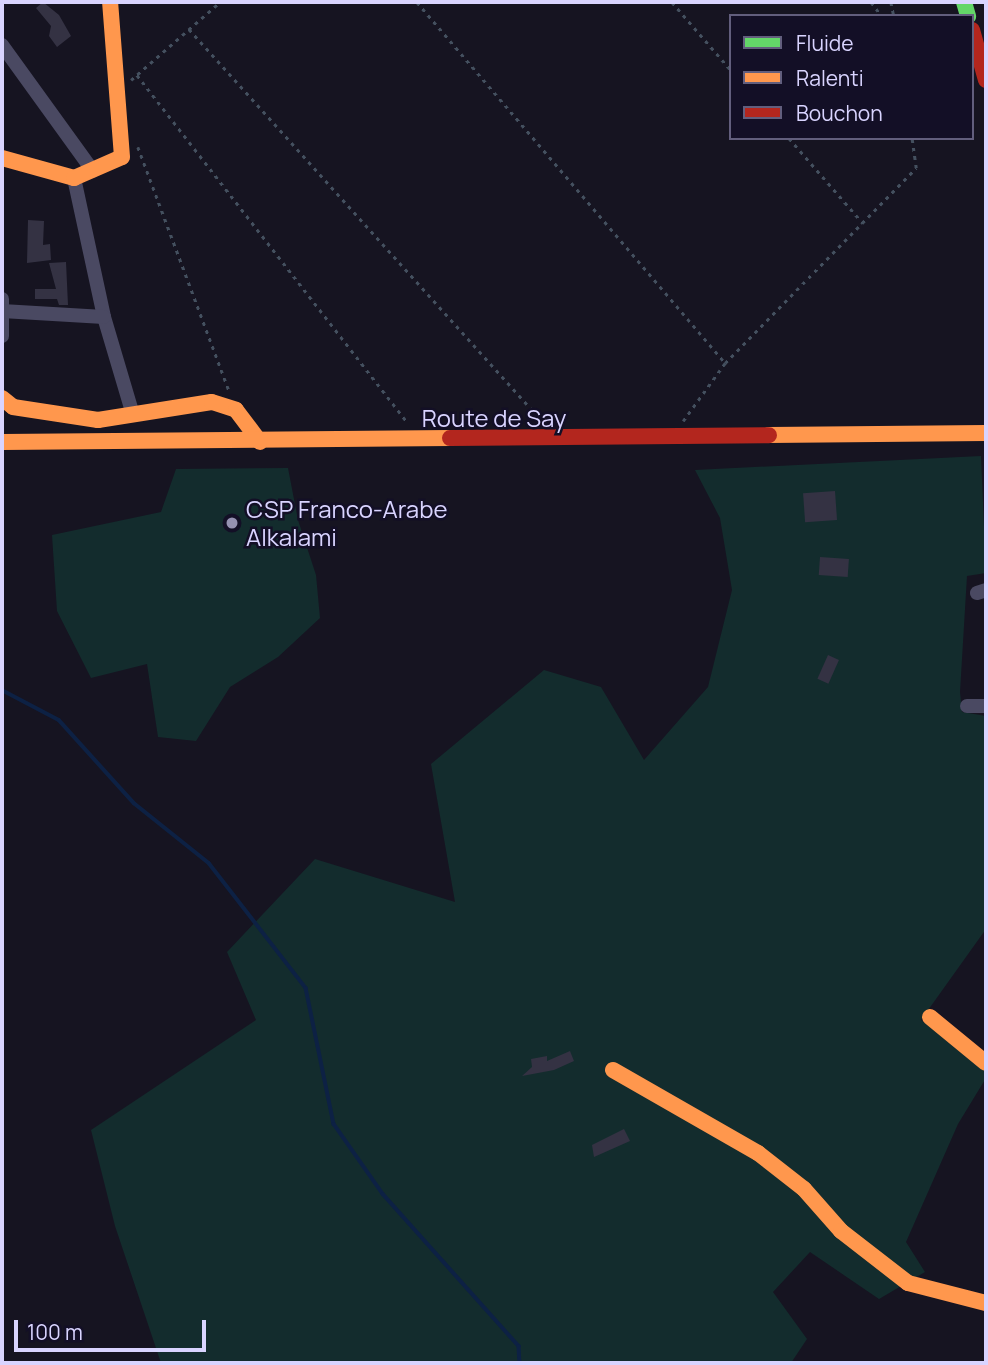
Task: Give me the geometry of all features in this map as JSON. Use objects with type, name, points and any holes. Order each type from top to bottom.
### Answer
[{"type":"main road","points":[[2,158],[74,178],[122,157],[110,2]]},
{"type":"main road","points":[[974,37],[986,80]]},
{"type":"main road","points":[[2,398],[13,407],[98,420],[212,402],[236,410],[260,442]]},
{"type":"main road","name":"Route de Say","points":[[2,442],[559,440],[986,433]]},
{"type":"main road","points":[[930,1017],[986,1063]]},
{"type":"main road","points":[[613,1070],[773,1164],[841,1231],[908,1283],[986,1303]]},
{"type":"street","points":[[2,45],[93,171]]},
{"type":"street","points":[[74,178],[104,317],[133,415]]},
{"type":"street","points":[[2,336],[2,307],[104,317]]},
{"type":"street","points":[[967,706],[986,706]]},
{"type":"path","points":[[118,92],[220,2]]},
{"type":"path","points":[[417,2],[725,363]]},
{"type":"path","points":[[672,2],[729,68]]},
{"type":"path","points":[[189,29],[559,440]]},
{"type":"path","points":[[137,75],[423,441]]},
{"type":"path","points":[[791,140],[863,223]]},
{"type":"path","points":[[671,438],[725,363],[916,168],[912,140]]},
{"type":"path","points":[[137,143],[236,410]]},
{"type":"green space","points":[[981,456],[986,573],[967,576],[960,692],[962,712],[986,716],[986,929],[921,1020],[986,1071],[986,1078],[958,1124],[906,1242],[925,1272],[879,1299],[810,1252],[773,1292],[807,1339],[791,1363],[161,1363],[115,1226],[91,1130],[256,1020],[227,952],[315,859],[455,902],[431,764],[544,670],[601,687],[644,760],[708,687],[732,590],[720,518],[695,470]]},
{"type":"green space","points":[[288,468],[298,520],[316,575],[320,618],[278,657],[230,687],[196,741],[158,737],[147,664],[91,678],[57,611],[52,535],[161,512],[176,469]]},
{"type":"building","points":[[43,2],[59,15],[71,36],[57,47],[49,36],[51,26],[36,8]]},
{"type":"building","points":[[28,220],[44,221],[43,245],[50,244],[51,260],[27,263]]},
{"type":"building","points":[[66,262],[68,305],[59,305],[57,299],[35,299],[35,289],[56,289],[49,263]]},
{"type":"building","points":[[835,491],[837,520],[805,522],[803,493]]},
{"type":"building","points":[[820,557],[849,559],[848,577],[819,575]]},
{"type":"building","points":[[828,655],[839,660],[828,684],[817,679]]},
{"type":"building","points":[[570,1051],[574,1061],[554,1070],[522,1076],[532,1067],[531,1059],[547,1056],[547,1061]]},
{"type":"building","points":[[624,1129],[630,1141],[594,1157],[592,1145]]},
{"type":"waterway","points":[[2,690],[59,720],[134,803],[209,863],[306,988],[334,1124],[383,1194],[519,1346],[520,1363]]},
{"type":"traffic: fast","points":[[964,2],[967,14]]},
{"type":"traffic: slow","points":[[2,158],[74,178],[122,157],[110,2]]},
{"type":"traffic: slow","points":[[2,398],[13,407],[98,420],[212,402],[236,410],[260,442]]},
{"type":"traffic: slow","points":[[769,435],[986,433]]},
{"type":"traffic: slow","points":[[2,442],[450,438]]},
{"type":"traffic: slow","points":[[930,1017],[986,1063]]},
{"type":"traffic: slow","points":[[613,1070],[758,1153],[804,1189],[841,1231],[908,1283],[986,1303]]},
{"type":"traffic: jam","points":[[974,37],[986,80]]},
{"type":"traffic: jam","points":[[450,438],[769,435]]},
{"type":"place","name":"CSP Franco-Arabe Alkalami","points":[[232,523]]}]
